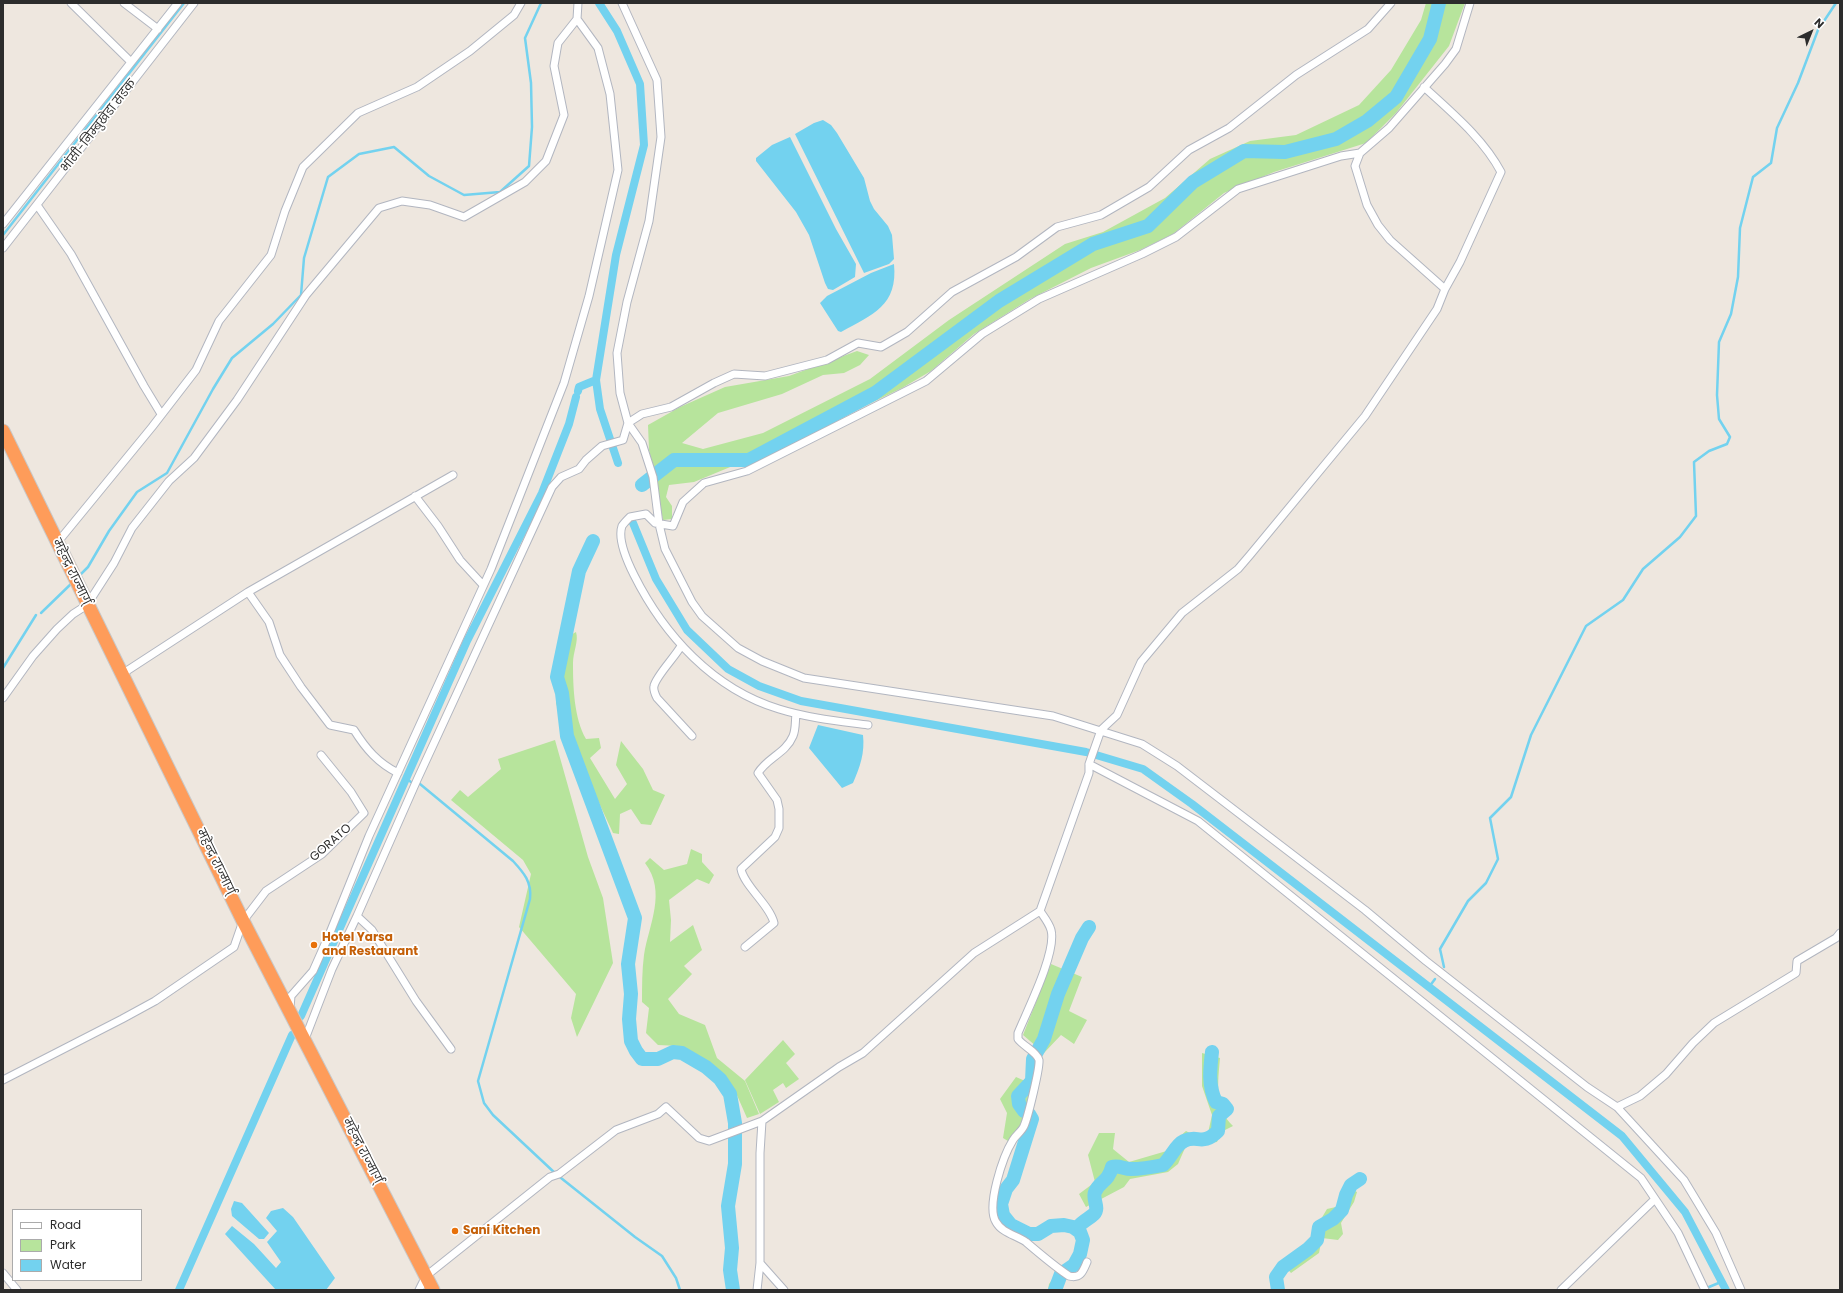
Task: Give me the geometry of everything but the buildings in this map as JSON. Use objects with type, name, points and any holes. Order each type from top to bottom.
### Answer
[{"type":"highway","name":"महेन्द्र राज्मार्ग्","points":[[3,431],[85,602],[243,921],[433,1290]]},
{"type":"street","points":[[71,3],[131,62]]},
{"type":"street","points":[[124,3],[158,29]]},
{"type":"street","points":[[3,224],[178,3]]},
{"type":"street","name":"भांसी-निम्बुखेडा सडक","points":[[3,248],[194,3]]},
{"type":"street","points":[[60,549],[196,370],[219,321],[271,255],[285,211],[303,167],[358,113],[417,87],[470,51],[514,15],[521,3]]},
{"type":"street","points":[[3,698],[33,656],[56,629],[85,602],[114,563],[132,528],[169,481],[194,458],[237,400],[306,295],[379,208],[402,201],[430,205],[464,217],[525,182],[546,161],[564,115],[554,66],[558,43],[577,19],[578,3]]},
{"type":"street","points":[[622,3],[657,80],[661,137],[649,221],[627,302],[617,353],[620,393],[628,423],[642,443],[653,476],[658,524],[665,549],[692,602],[702,616],[738,648],[762,661],[804,678],[1053,716],[1142,744],[1177,766],[1365,910],[1426,961],[1587,1088],[1617,1107],[1684,1180],[1716,1233],[1741,1290]]},
{"type":"street","points":[[305,1039],[332,969],[417,780],[552,487],[561,477],[579,469],[586,460],[605,444],[623,440],[628,423],[642,414],[672,407],[714,383],[734,374],[765,376],[827,360],[858,343],[881,347],[908,332],[952,292],[1016,257],[1057,228],[1101,215],[1149,187],[1189,150],[1230,128],[1296,75],[1368,30],[1391,3]]},
{"type":"street","points":[[1445,289],[1390,240],[1378,225],[1367,205],[1355,166],[1360,153],[1390,128],[1424,87],[1446,64],[1456,49],[1470,3]]},
{"type":"street","points":[[290,1010],[290,996],[313,971],[370,836],[483,585],[564,383],[589,296],[618,170],[610,94],[598,48],[577,19]]},
{"type":"street","points":[[419,1290],[426,1276],[550,1177],[559,1174],[616,1130],[658,1114],[666,1107],[687,1129],[699,1138],[709,1141],[762,1121],[839,1067],[863,1053],[974,953],[1040,911],[1089,773],[1089,764],[1101,730],[1116,715],[1141,662],[1182,613],[1238,569],[1365,416],[1437,309],[1445,289],[1465,250],[1501,172],[1496,162],[1466,126],[1424,87]]},
{"type":"street","points":[[868,725],[796,714],[778,709],[743,693],[711,673],[681,646],[653,609],[641,589],[622,547],[622,526],[630,517],[646,514],[658,524],[673,526],[683,502],[704,483],[747,471],[926,381],[982,334],[1039,299],[1142,254],[1176,237],[1193,222],[1238,189],[1341,156],[1360,153]]},
{"type":"street","points":[[37,206],[71,254],[144,386],[162,414]]},
{"type":"street","points":[[122,674],[248,592],[453,474]]},
{"type":"street","points":[[415,496],[438,526],[460,560],[483,585]]},
{"type":"street","points":[[248,592],[269,622],[280,655],[301,687],[330,725],[354,730],[363,745],[383,766],[398,773]]},
{"type":"street","points":[[681,646],[673,660],[657,679],[654,691],[657,698],[692,736]]},
{"type":"street","points":[[745,947],[772,926],[774,922],[761,898],[742,874],[741,870],[776,838],[779,828],[779,809],[777,800],[758,773],[782,752],[790,742],[795,731],[796,714]]},
{"type":"street","name":"GORATO","points":[[243,921],[266,891],[322,854],[364,813],[351,792],[321,755]]},
{"type":"street","points":[[1089,764],[1198,821],[1641,1178],[1654,1200],[1678,1233],[1705,1290]]},
{"type":"street","points":[[1040,911],[1051,930],[1052,942],[1048,961],[1018,1033],[1018,1039],[1035,1055],[1039,1062],[1034,1089],[1024,1126],[1013,1139],[1006,1155],[992,1203],[993,1211],[995,1221],[999,1226],[1024,1241],[1068,1275],[1075,1278],[1081,1275],[1087,1262]]},
{"type":"street","points":[[357,916],[372,930],[416,1001],[451,1049]]},
{"type":"street","points":[[3,1080],[122,1019],[202,970],[234,947],[243,921]]},
{"type":"street","points":[[1617,1107],[1640,1096],[1666,1074],[1693,1043],[1714,1023],[1796,973],[1797,961],[1836,938],[1840,933]]},
{"type":"street","points":[[757,1290],[760,1263],[760,1152],[762,1121]]},
{"type":"street","points":[[1561,1290],[1654,1200]]},
{"type":"street","points":[[760,1263],[784,1290]]},
{"type":"street","points":[[3,1273],[17,1290]]},
{"type":"green space","points":[[1426,3],[1465,3],[1449,46],[1396,113],[1366,143],[1274,172],[1224,193],[1173,234],[1140,250],[1091,268],[1030,299],[974,334],[931,371],[902,388],[784,445],[694,482],[669,485],[666,497],[672,506],[672,519],[663,520],[649,450],[648,425],[680,407],[725,387],[789,376],[857,351],[869,355],[860,365],[844,373],[823,375],[782,394],[718,413],[682,443],[703,449],[763,433],[870,379],[949,320],[1065,244],[1103,232],[1165,198],[1210,159],[1250,141],[1296,135],[1359,105],[1391,70],[1421,20]]},
{"type":"green space","points":[[576,632],[577,639],[573,659],[573,672],[574,692],[579,722],[586,739],[599,738],[601,748],[590,758],[615,799],[627,784],[616,765],[621,741],[643,769],[653,790],[665,795],[651,825],[641,824],[631,809],[620,814],[619,834],[613,833],[565,730],[556,703],[567,637]]},
{"type":"green space","points":[[555,740],[588,857],[603,898],[613,963],[577,1037],[571,1018],[576,994],[519,927],[531,874],[523,860],[451,800],[460,790],[468,797],[501,769],[498,759]]},
{"type":"green space","points":[[691,849],[702,854],[702,862],[714,875],[709,884],[697,879],[669,900],[671,920],[670,942],[693,925],[702,950],[684,966],[692,974],[668,999],[679,1014],[705,1025],[717,1058],[745,1081],[759,1114],[747,1118],[736,1093],[712,1064],[679,1046],[658,1045],[646,1033],[649,1008],[642,1002],[643,966],[646,943],[655,908],[656,897],[655,885],[645,863],[650,858],[664,870],[687,864]]},
{"type":"green space","points":[[1051,964],[1082,977],[1069,1011],[1087,1020],[1074,1044],[1061,1035],[1044,1053],[1023,1035]]},
{"type":"green space","points":[[783,1040],[795,1054],[786,1063],[799,1079],[786,1088],[783,1083],[773,1090],[779,1102],[760,1114],[745,1080]]},
{"type":"green space","points":[[1202,1053],[1220,1058],[1218,1085],[1220,1103],[1227,1119],[1233,1126],[1221,1132],[1217,1142],[1190,1145],[1185,1148],[1178,1164],[1168,1172],[1130,1179],[1124,1187],[1086,1207],[1079,1194],[1095,1182],[1088,1155],[1099,1133],[1115,1133],[1113,1149],[1129,1162],[1170,1150],[1179,1137],[1186,1131],[1198,1137],[1208,1133],[1212,1115],[1202,1086]]},
{"type":"green space","points":[[1016,1077],[1032,1084],[1021,1125],[1008,1141],[1003,1138],[1007,1113],[1000,1099]]},
{"type":"green space","points":[[1345,1186],[1357,1192],[1354,1202],[1341,1223],[1343,1234],[1338,1240],[1322,1238],[1319,1253],[1291,1273],[1283,1264],[1291,1256],[1313,1241],[1318,1224],[1327,1209],[1336,1207]]},
{"type":"green space","points":[[1056,1275],[1065,1279],[1061,1290],[1048,1290],[1049,1284]]},
{"type":"water","points":[[823,120],[831,125],[837,133],[864,178],[870,201],[874,209],[888,226],[892,235],[894,259],[889,264],[864,273],[795,134],[814,123]]},
{"type":"water","points":[[790,137],[836,229],[856,264],[855,277],[833,290],[828,289],[825,283],[809,235],[796,212],[756,161],[756,158],[772,145]]},
{"type":"water","points":[[894,264],[892,290],[881,307],[863,320],[841,332],[838,331],[820,303],[827,296],[871,273]]},
{"type":"water","points":[[818,725],[863,735],[861,760],[853,783],[842,788],[809,748]]},
{"type":"water","points":[[234,1201],[242,1203],[269,1233],[264,1239],[259,1239],[232,1216],[231,1209]]},
{"type":"water","points":[[283,1208],[293,1217],[335,1278],[326,1290],[276,1290],[225,1234],[232,1226],[254,1244],[276,1268],[281,1262],[267,1242],[277,1231],[266,1218],[271,1211]]},
{"type":"waterway","points":[[3,235],[184,3]]},
{"type":"waterway","points":[[78,577],[88,567],[109,531],[137,492],[167,473],[213,389],[232,358],[273,324],[301,295],[304,258],[328,177],[359,154],[394,147],[429,176],[464,195],[500,192],[529,166],[532,127],[531,83],[525,38],[541,3]]},
{"type":"waterway","points":[[599,3],[617,31],[640,84],[644,145],[616,255],[596,380],[600,409],[618,463]]},
{"type":"waterway","points":[[642,485],[674,460],[749,460],[875,393],[999,301],[1093,244],[1148,226],[1193,182],[1244,151],[1285,152],[1336,139],[1367,121],[1396,97],[1430,39],[1439,3]]},
{"type":"waterway","points":[[1444,967],[1440,949],[1468,901],[1486,883],[1498,859],[1490,818],[1511,797],[1531,735],[1586,626],[1623,600],[1643,569],[1680,537],[1696,516],[1694,462],[1709,451],[1727,444],[1730,437],[1719,419],[1717,395],[1719,342],[1731,314],[1738,277],[1740,228],[1753,177],[1771,163],[1777,128],[1798,83],[1818,30],[1836,3]]},
{"type":"waterway","points":[[578,391],[579,387],[596,380]]},
{"type":"waterway","points":[[301,1016],[467,641],[542,493],[569,424],[576,397]]},
{"type":"waterway","points":[[633,523],[656,579],[687,630],[728,669],[759,686],[801,701],[1086,752],[1143,769],[1192,804],[1622,1136],[1685,1212],[1726,1290]]},
{"type":"waterway","points":[[593,541],[579,571],[557,677],[562,693],[567,736],[635,918],[628,964],[631,994],[629,1019],[631,1041],[642,1059],[658,1059],[673,1052],[682,1053],[706,1067],[720,1079],[730,1094],[735,1123],[735,1164],[728,1206],[732,1248],[730,1270],[733,1290]]},
{"type":"waterway","points":[[41,613],[73,582]]},
{"type":"waterway","points":[[3,668],[36,615]]},
{"type":"waterway","points":[[407,779],[411,782]]},
{"type":"waterway","points":[[420,784],[513,861],[524,874],[530,888],[530,899],[478,1081],[484,1103],[493,1115],[556,1174],[635,1237],[662,1256],[676,1278],[680,1290]]},
{"type":"waterway","points":[[1024,1111],[1019,1104],[1018,1096],[1032,1081],[1033,1059],[1044,1039],[1058,994],[1082,938],[1089,927]]},
{"type":"waterway","points":[[1429,987],[1435,979]]},
{"type":"waterway","points":[[179,1290],[292,1035]]},
{"type":"waterway","points":[[1078,1230],[1079,1226],[1096,1212],[1094,1198],[1095,1192],[1106,1179],[1112,1167],[1117,1166],[1135,1169],[1163,1165],[1184,1141],[1189,1139],[1208,1138],[1213,1136],[1218,1131],[1219,1116],[1227,1109],[1223,1104],[1216,1102],[1213,1096],[1210,1071],[1212,1052]]},
{"type":"waterway","points":[[1029,1114],[1032,1119],[1013,1180],[1006,1189],[1001,1204],[1003,1215],[1011,1225],[1029,1234],[1038,1234],[1051,1226],[1064,1225],[1073,1227],[1080,1232],[1083,1240],[1080,1254],[1074,1265],[1061,1274],[1055,1290]]},
{"type":"waterway","points":[[1278,1290],[1276,1277],[1283,1267],[1308,1249],[1317,1240],[1319,1227],[1333,1219],[1342,1210],[1346,1195],[1351,1185],[1360,1179]]},
{"type":"waterway","points":[[1709,1287],[1721,1282]]},
{"type":"place","name":"Hotel Yarsa and Restaurant","points":[[314,945]]},
{"type":"place","name":"Sani Kitchen","points":[[455,1231]]}]
